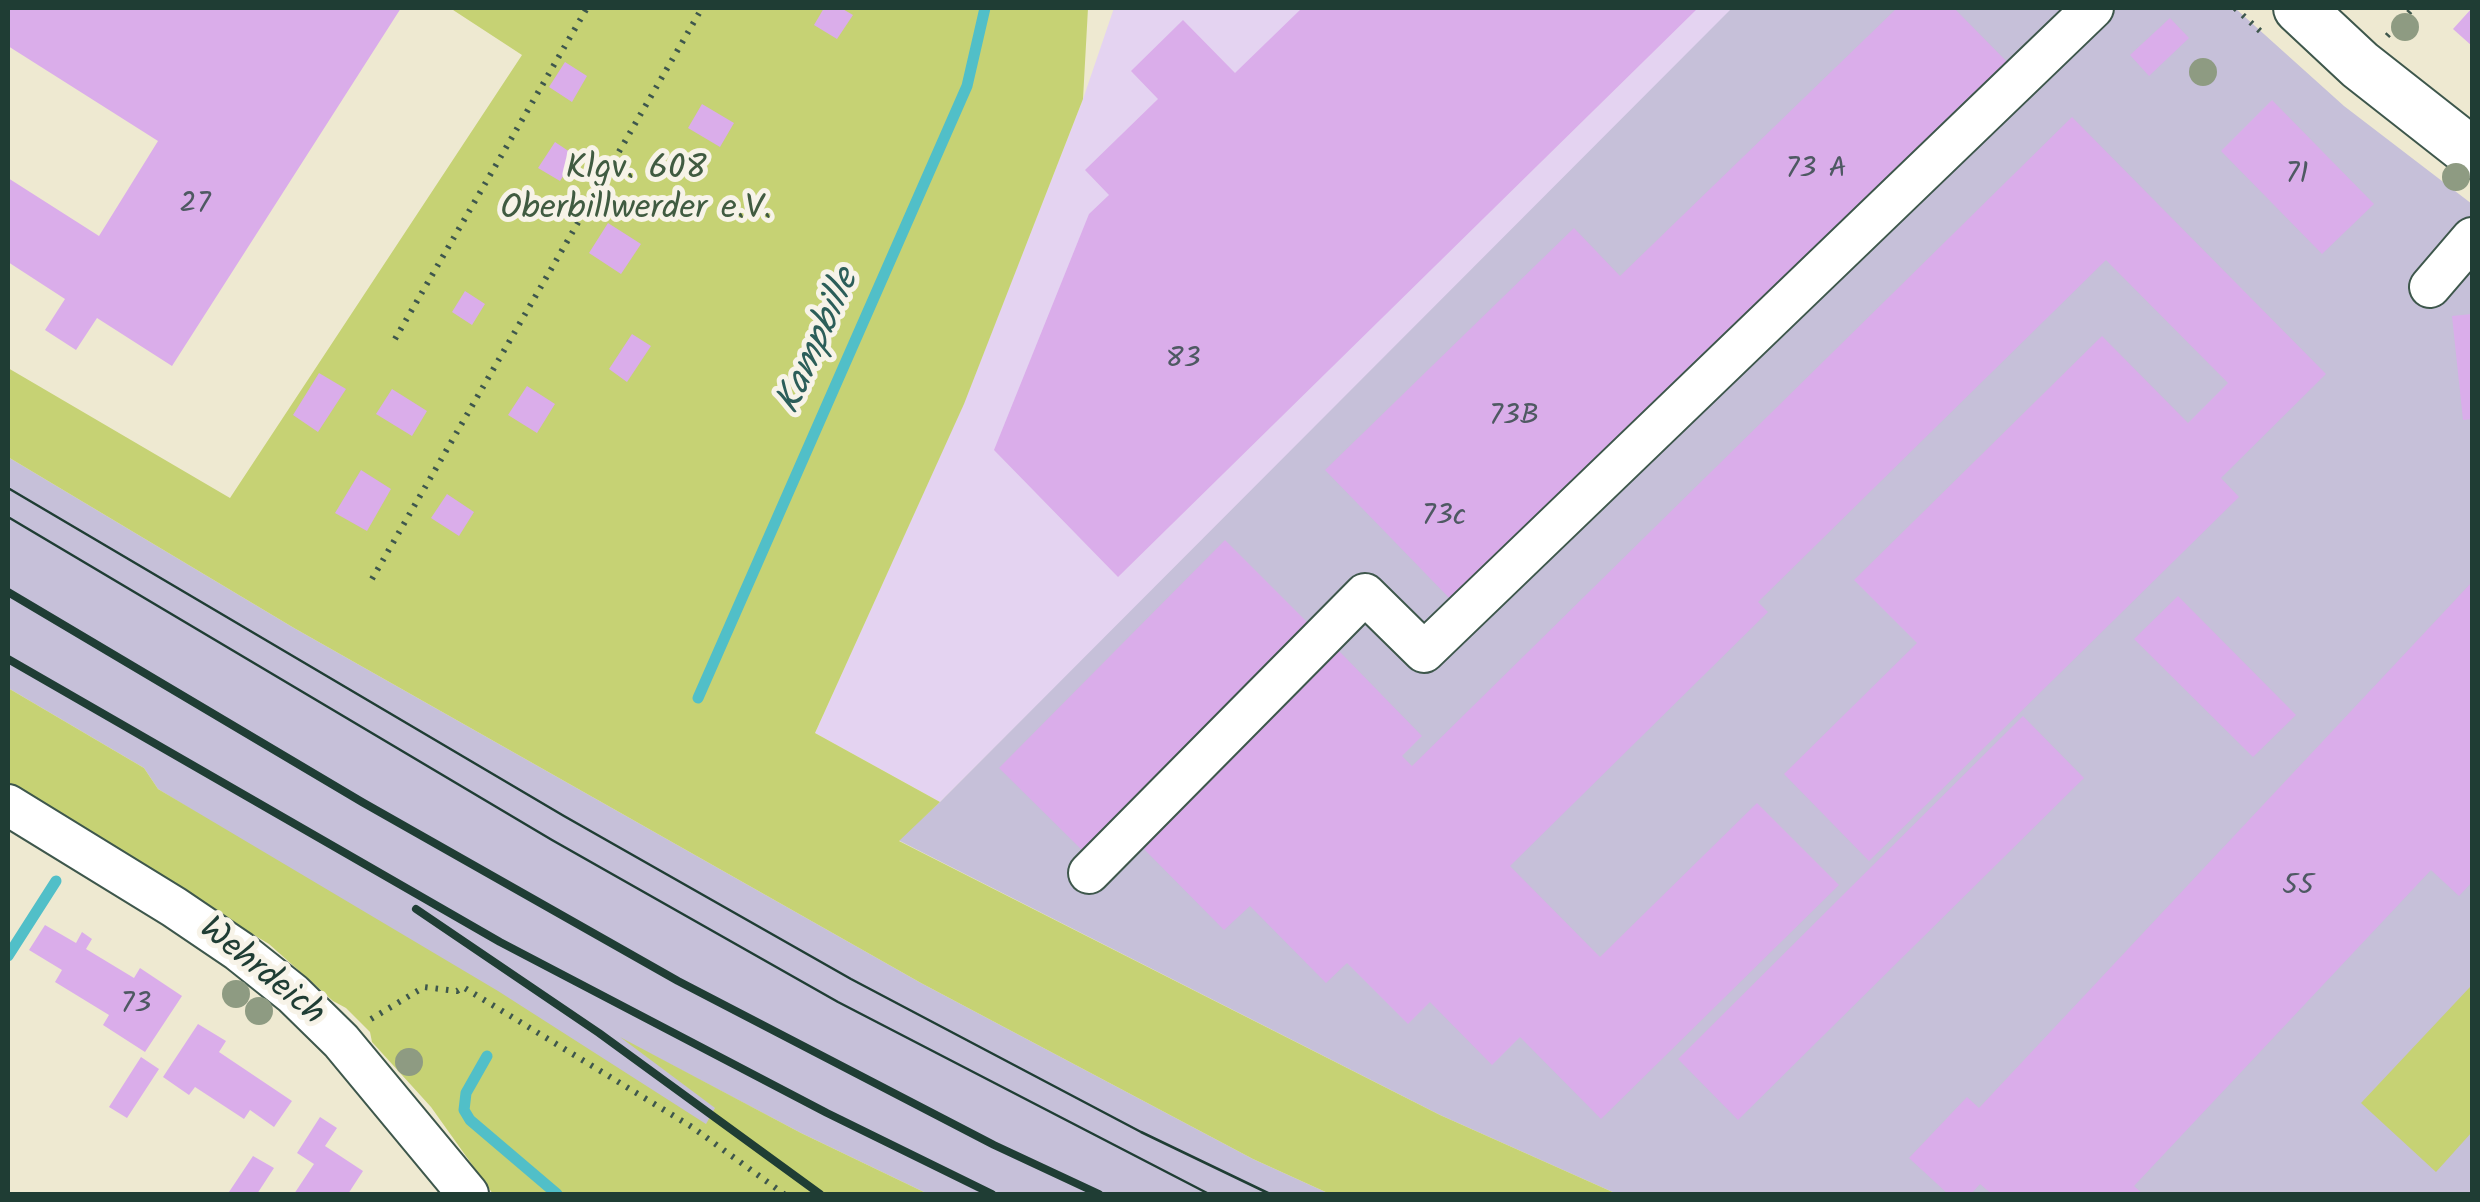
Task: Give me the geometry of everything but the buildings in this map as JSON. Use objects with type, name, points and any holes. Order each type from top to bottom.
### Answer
[{"type":"main road","points":[[2299,8],[2360,65],[2472,153]]},
{"type":"street","points":[[1089,873],[1365,594],[1424,652],[2092,8]]},
{"type":"street","points":[[2430,287],[2472,238]]},
{"type":"street","name":"Wehrdeich","points":[[8,805],[174,907],[293,994],[342,1041],[458,1190]]},
{"type":"path","points":[[395,339],[587,8]]},
{"type":"path","points":[[372,579],[702,8]]},
{"type":"path","points":[[387,1007],[424,988],[463,987],[692,1127],[784,1194]]},
{"type":"shaded area","points":[[1114,8],[1740,8],[940,802],[815,733],[964,403],[1083,99]]},
{"type":"shaded area","points":[[1732,8],[2235,8],[2344,106],[2472,204],[2472,1194],[1617,1194],[1440,1115],[898,840]]},
{"type":"shaded area","points":[[8,457],[294,628],[921,983],[1253,1159],[1330,1194],[928,1194],[628,1042],[716,1108],[706,1125],[158,789],[144,768],[8,688]]},
{"type":"green space","name":"Klgv. 608 Oberbillwerder e.V.","points":[[450,8],[1088,8],[1083,99],[964,404],[815,733],[940,802],[899,841],[1440,1115],[1617,1194],[1330,1194],[1253,1159],[921,983],[294,628],[8,457],[8,368],[230,498],[522,55]]},
{"type":"green space","points":[[8,688],[144,768],[158,789],[498,991],[706,1124],[715,1108],[620,1037],[801,1133],[928,1194],[493,1194],[431,1107],[346,1008],[269,944],[8,787]]},
{"type":"green space","points":[[2470,987],[2472,1132],[2436,1172],[2361,1103]]},
{"type":"waterway","name":"Kampbille","points":[[698,698],[967,86],[985,8]]},
{"type":"waterway","points":[[8,956],[56,881]]},
{"type":"waterway","name":"Kampbille","points":[[487,1056],[466,1093],[464,1110],[470,1120],[557,1194]]},
{"type":"tram line","points":[[8,488],[564,816],[851,979],[1141,1132],[1270,1194]]},
{"type":"tram line","points":[[8,517],[552,840],[838,1002],[1209,1194]]},
{"type":"railway","points":[[8,592],[362,802],[678,981],[994,1145],[1099,1194]]},
{"type":"railway","points":[[8,659],[500,942],[827,1113],[992,1194]]},
{"type":"railway","points":[[416,909],[599,1033],[820,1194]]}]
